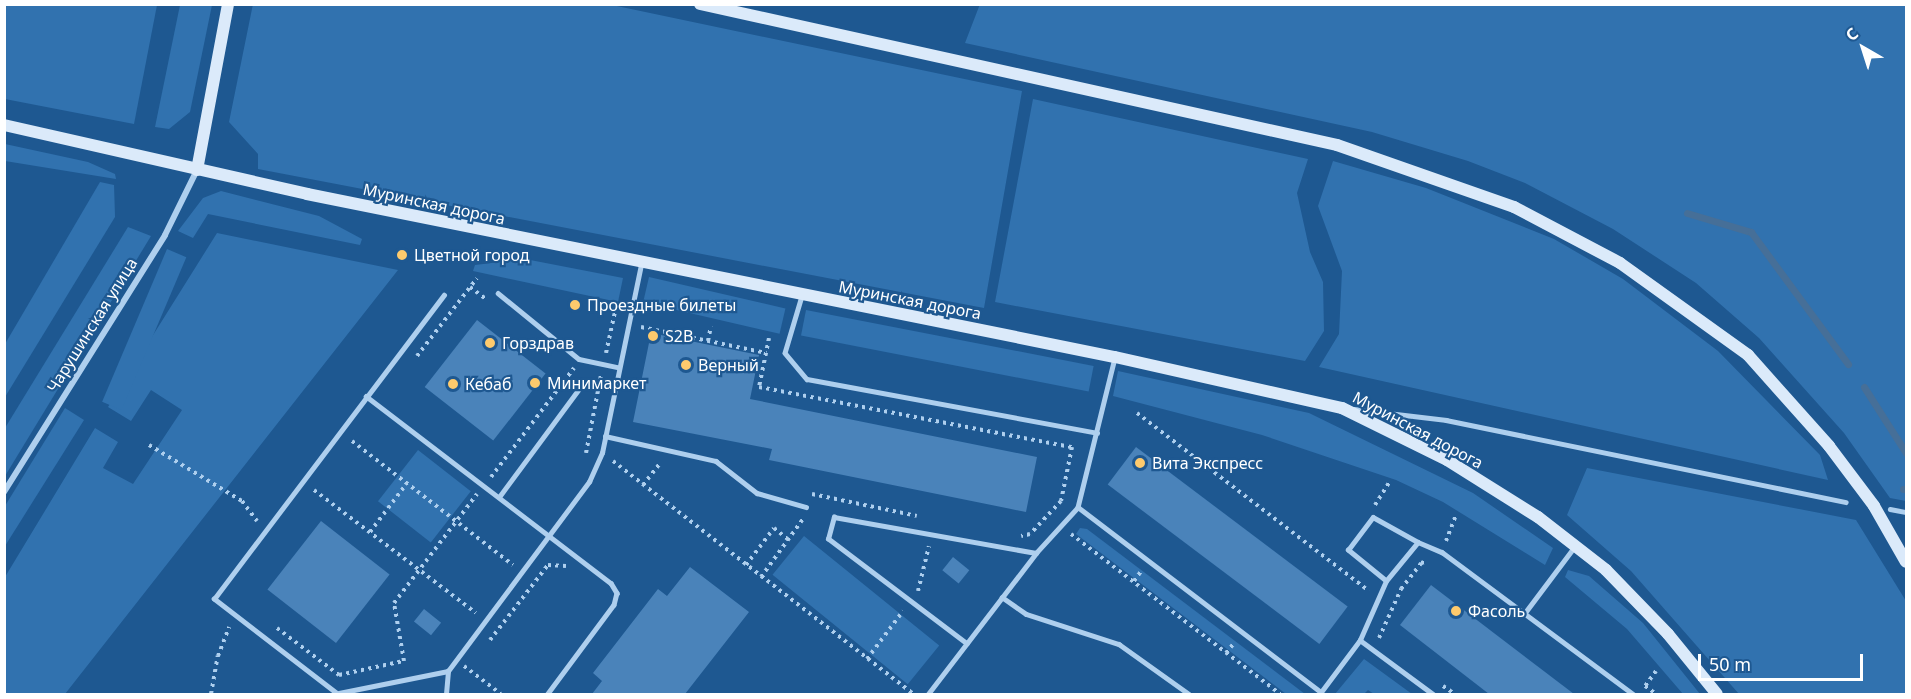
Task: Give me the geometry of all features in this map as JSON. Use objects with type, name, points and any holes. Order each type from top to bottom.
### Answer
[{"type":"street","points":[[197,170],[228,4]]},
{"type":"street","points":[[700,4],[1337,145],[1514,207],[1620,263],[1748,356],[1829,446],[1874,506],[1906,562]]},
{"type":"street","name":"Муринская дорога","points":[[4,125],[197,170],[641,264],[1115,357],[1342,408],[1447,460],[1575,546],[1622,586],[1717,694]]},
{"type":"street","name":"Чарушинская улица","points":[[4,492],[165,235],[197,170]]},
{"type":"lane","points":[[446,694],[448,671],[589,482],[602,453],[641,264]]},
{"type":"lane","points":[[498,293],[579,359],[618,367]]},
{"type":"lane","points":[[444,295],[214,598],[335,694],[448,671]]},
{"type":"lane","points":[[802,296],[785,353],[807,378],[1097,433]]},
{"type":"lane","points":[[928,694],[1036,553],[1078,507],[1115,357]]},
{"type":"lane","points":[[499,497],[579,389]]},
{"type":"lane","points":[[366,396],[612,583],[617,594],[614,605],[548,694]]},
{"type":"lane","points":[[1342,408],[1446,420],[1846,502]]},
{"type":"lane","points":[[605,436],[716,460],[757,493],[806,507]]},
{"type":"lane","points":[[1078,507],[1321,692],[1360,640],[1386,580],[1418,542]]},
{"type":"lane","points":[[1890,509],[1906,512]]},
{"type":"lane","points":[[968,644],[828,539],[834,517],[1036,553]]},
{"type":"lane","points":[[1386,580],[1348,550],[1373,517],[1418,542],[1442,552],[1633,694]]},
{"type":"lane","points":[[1524,614],[1575,546]]},
{"type":"lane","points":[[1002,597],[1026,614],[1119,644],[1189,694]]},
{"type":"lane","points":[[1360,640],[1433,694]]},
{"type":"path","points":[[414,360],[477,278]]},
{"type":"path","points":[[584,466],[616,307]]},
{"type":"path","points":[[708,341],[711,326]]},
{"type":"path","points":[[640,327],[766,353]]},
{"type":"path","points":[[769,338],[759,387],[1072,447],[1061,501],[1030,534],[1014,537]]},
{"type":"path","points":[[271,624],[339,675],[404,661],[394,603],[576,366]]},
{"type":"path","points":[[1137,413],[1371,592],[1365,602]]},
{"type":"path","points":[[346,449],[359,432]]},
{"type":"path","points":[[352,441],[496,552]]},
{"type":"path","points":[[149,445],[242,501],[252,518],[267,528]]},
{"type":"path","points":[[643,485],[664,458],[666,449]]},
{"type":"path","points":[[602,453],[913,694]]},
{"type":"path","points":[[307,499],[321,482]]},
{"type":"path","points":[[370,532],[407,483]]},
{"type":"path","points":[[314,490],[498,630]]},
{"type":"path","points":[[801,492],[923,518]]},
{"type":"path","points":[[761,576],[801,525],[810,494]]},
{"type":"path","points":[[746,565],[774,528],[789,540]]},
{"type":"path","points":[[1068,531],[1280,694]]},
{"type":"path","points":[[507,573],[520,556]]},
{"type":"path","points":[[1388,645],[1379,638],[1401,589],[1421,563],[1430,560]]},
{"type":"path","points":[[486,646],[548,565],[562,564],[572,570]]},
{"type":"path","points":[[476,614],[483,606]]},
{"type":"path","points":[[211,694],[218,656],[236,616]]},
{"type":"path","points":[[457,660],[501,694]]},
{"type":"path","points":[[464,676],[474,661]]},
{"type":"path","points":[[1656,671],[1645,686],[1656,694]]},
{"type":"path","points":[[1440,683],[1455,694]]},
{"type":"shaded area","points":[[253,4],[612,5],[1022,91],[984,308],[258,169],[258,154],[229,122]]},
{"type":"shaded area","points":[[980,4],[1906,5],[1906,501],[1890,498],[1844,433],[1759,338],[1696,283],[1613,229],[1525,183],[1468,161],[1372,132],[965,43]]},
{"type":"shaded area","points":[[4,5],[157,5],[134,124],[5,99]]},
{"type":"shaded area","points":[[180,5],[212,5],[190,112],[169,129],[155,127]]},
{"type":"shaded area","points":[[1033,99],[1308,159],[1297,193],[1310,252],[1323,282],[1324,331],[1305,361],[995,302]]},
{"type":"shaded area","points":[[5,144],[88,162],[115,174],[116,179],[5,161]]},
{"type":"shaded area","points":[[1333,161],[1426,188],[1554,239],[1623,279],[1718,351],[1820,455],[1828,480],[1319,367],[1339,334],[1342,271],[1318,206]]},
{"type":"shaded area","points":[[100,182],[114,185],[115,217],[5,397],[5,344]]},
{"type":"shaded area","points":[[221,191],[319,216],[362,239],[360,245],[208,214],[193,238],[178,231],[203,198]]},
{"type":"shaded area","points":[[128,227],[151,236],[5,476],[5,428]]},
{"type":"shaded area","points":[[217,233],[398,270],[65,694],[5,694],[5,577],[95,428],[118,442],[103,468],[133,484],[182,410],[151,390],[131,421],[108,407]]},
{"type":"shaded area","points":[[167,249],[186,257],[121,410],[102,402]]},
{"type":"shaded area","points":[[525,259],[623,278],[618,302],[473,271],[475,265]]},
{"type":"shaded area","points":[[649,277],[785,308],[780,334],[643,302]]},
{"type":"shaded area","points":[[806,310],[1094,366],[1089,391],[801,336]]},
{"type":"shaded area","points":[[1118,371],[1309,413],[1473,493],[1553,548],[1545,565],[1443,502],[1396,480],[1262,435],[1113,396]]},
{"type":"shaded area","points":[[65,408],[84,420],[5,546],[5,506]]},
{"type":"shaded area","points":[[418,450],[471,491],[431,542],[378,501]]},
{"type":"shaded area","points":[[1587,468],[1856,520],[1906,601],[1906,694],[1739,694],[1631,571],[1567,515]]},
{"type":"shaded area","points":[[1080,528],[1087,529],[1305,694],[1286,694],[1076,534]]},
{"type":"shaded area","points":[[804,536],[939,646],[908,684],[773,575]]},
{"type":"shaded area","points":[[1568,570],[1589,576],[1643,623],[1700,694],[1683,694],[1627,629],[1565,577]]},
{"type":"shaded area","points":[[1364,659],[1412,694],[1374,694],[1368,690],[1364,694],[1335,694]]},
{"type":"building","points":[[477,320],[546,374],[493,441],[425,387]]},
{"type":"building","points":[[651,333],[759,355],[750,399],[1037,457],[1026,512],[769,460],[772,449],[633,422]]},
{"type":"building","points":[[1136,447],[1348,606],[1319,644],[1108,485]]},
{"type":"building","points":[[321,521],[390,575],[336,643],[267,590]]},
{"type":"building","points":[[953,557],[969,570],[959,583],[942,570]]},
{"type":"building","points":[[690,567],[749,612],[685,694],[592,694],[602,681],[593,673],[658,589],[667,596]]},
{"type":"building","points":[[1431,585],[1574,694],[1489,694],[1400,625]]},
{"type":"building","points":[[424,609],[441,623],[431,635],[414,621]]},
{"type":"waterway","points":[[1687,213],[1751,232],[1848,364]]},
{"type":"waterway","points":[[1864,387],[1906,453]]},
{"type":"place","name":"Цветной город","points":[[402,255]]},
{"type":"place","name":"Проездные билеты","points":[[575,305]]},
{"type":"place","name":"S2B","points":[[653,336]]},
{"type":"place","name":"Горздрав","points":[[490,343]]},
{"type":"place","name":"Верный","points":[[686,365]]},
{"type":"place","name":"Минимаркет","points":[[535,383]]},
{"type":"place","name":"Кебаб","points":[[453,384]]},
{"type":"place","name":"Вита Экспресс","points":[[1140,463]]},
{"type":"place","name":"Фасоль","points":[[1456,611]]}]
